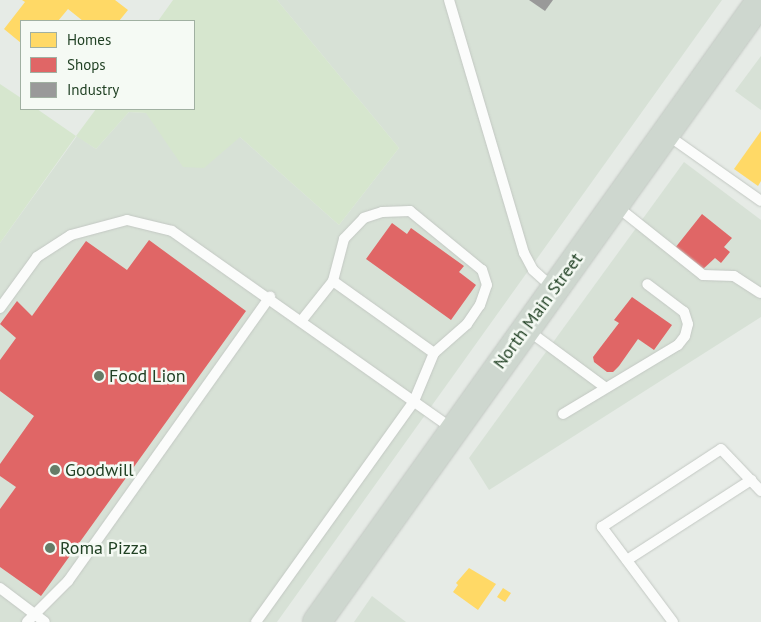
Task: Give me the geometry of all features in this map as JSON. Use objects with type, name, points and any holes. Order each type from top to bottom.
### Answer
[{"type":"main road","name":"North Main Street","points":[[317,622],[665,134],[758,11]]},
{"type":"lane","points":[[449,0],[524,253],[533,270],[554,289]]},
{"type":"lane","points":[[665,134],[761,201]]},
{"type":"lane","points":[[615,205],[703,275],[734,276],[760,293]]},
{"type":"lane","points":[[256,622],[414,401],[434,353],[467,324],[480,305],[487,285],[482,270],[410,211],[382,212],[364,218],[344,239],[333,281],[302,320]]},
{"type":"lane","points":[[0,308],[37,257],[71,235],[127,220],[172,231],[270,297],[453,429]]},
{"type":"lane","points":[[333,281],[434,353]]},
{"type":"lane","points":[[563,414],[678,345],[685,336],[688,324],[684,312],[647,284]]},
{"type":"lane","points":[[31,618],[68,581],[270,297]]},
{"type":"lane","points":[[526,328],[606,388]]},
{"type":"lane","points":[[673,622],[602,527],[721,449],[761,491]]},
{"type":"lane","points":[[627,560],[751,480]]},
{"type":"lane","points":[[0,588],[31,618],[45,622]]},
{"type":"shaded area","points":[[277,0],[722,0],[277,622],[0,622],[0,243],[77,136],[96,149],[129,112],[146,113],[240,137],[339,225],[399,148]]},
{"type":"shaded area","points":[[761,56],[761,110],[735,91]]},
{"type":"shaded area","points":[[684,162],[761,220],[761,317],[489,490],[469,458]]},
{"type":"shaded area","points":[[372,596],[406,622],[354,622]]},
{"type":"green space","points":[[173,0],[277,0],[399,148],[339,225],[240,137],[204,168],[183,167],[146,113],[129,112],[96,149],[76,136],[95,110],[195,110],[195,20],[159,20]]},
{"type":"green space","points":[[0,84],[20,97],[20,110],[38,110],[76,136],[0,243]]},
{"type":"building: Homes","points":[[22,0],[115,0],[128,10],[120,20],[82,20],[68,9],[59,20],[20,20],[20,42],[4,29],[25,2]]},
{"type":"building: Homes","points":[[761,131],[761,181],[758,186],[734,169]]},
{"type":"building: Homes","points":[[469,568],[496,584],[478,610],[453,592],[458,585],[456,583]]},
{"type":"building: Homes","points":[[503,588],[511,593],[505,602],[497,597]]},
{"type":"building: Shops","points":[[702,214],[732,238],[724,247],[730,252],[721,263],[715,258],[702,270],[675,248]]},
{"type":"building: Shops","points":[[392,223],[407,234],[411,228],[464,266],[459,272],[476,285],[451,320],[366,259]]},
{"type":"building: Shops","name":"Food Lion","points":[[149,240],[246,311],[41,596],[0,567],[0,509],[16,487],[0,476],[0,464],[34,416],[0,391],[0,360],[16,338],[0,324],[17,301],[32,316],[86,241],[127,270]]},
{"type":"building: Shops","points":[[632,297],[672,325],[654,350],[638,339],[619,366],[613,372],[607,372],[594,362],[593,357],[619,323],[614,320]]},
{"type":"building: Industry","points":[[529,0],[553,0],[545,11]]},
{"type":"place","name":"Food Lion","points":[[99,376]]},
{"type":"place","name":"Goodwill","points":[[55,470]]},
{"type":"place","name":"Roma Pizza","points":[[50,548]]}]
